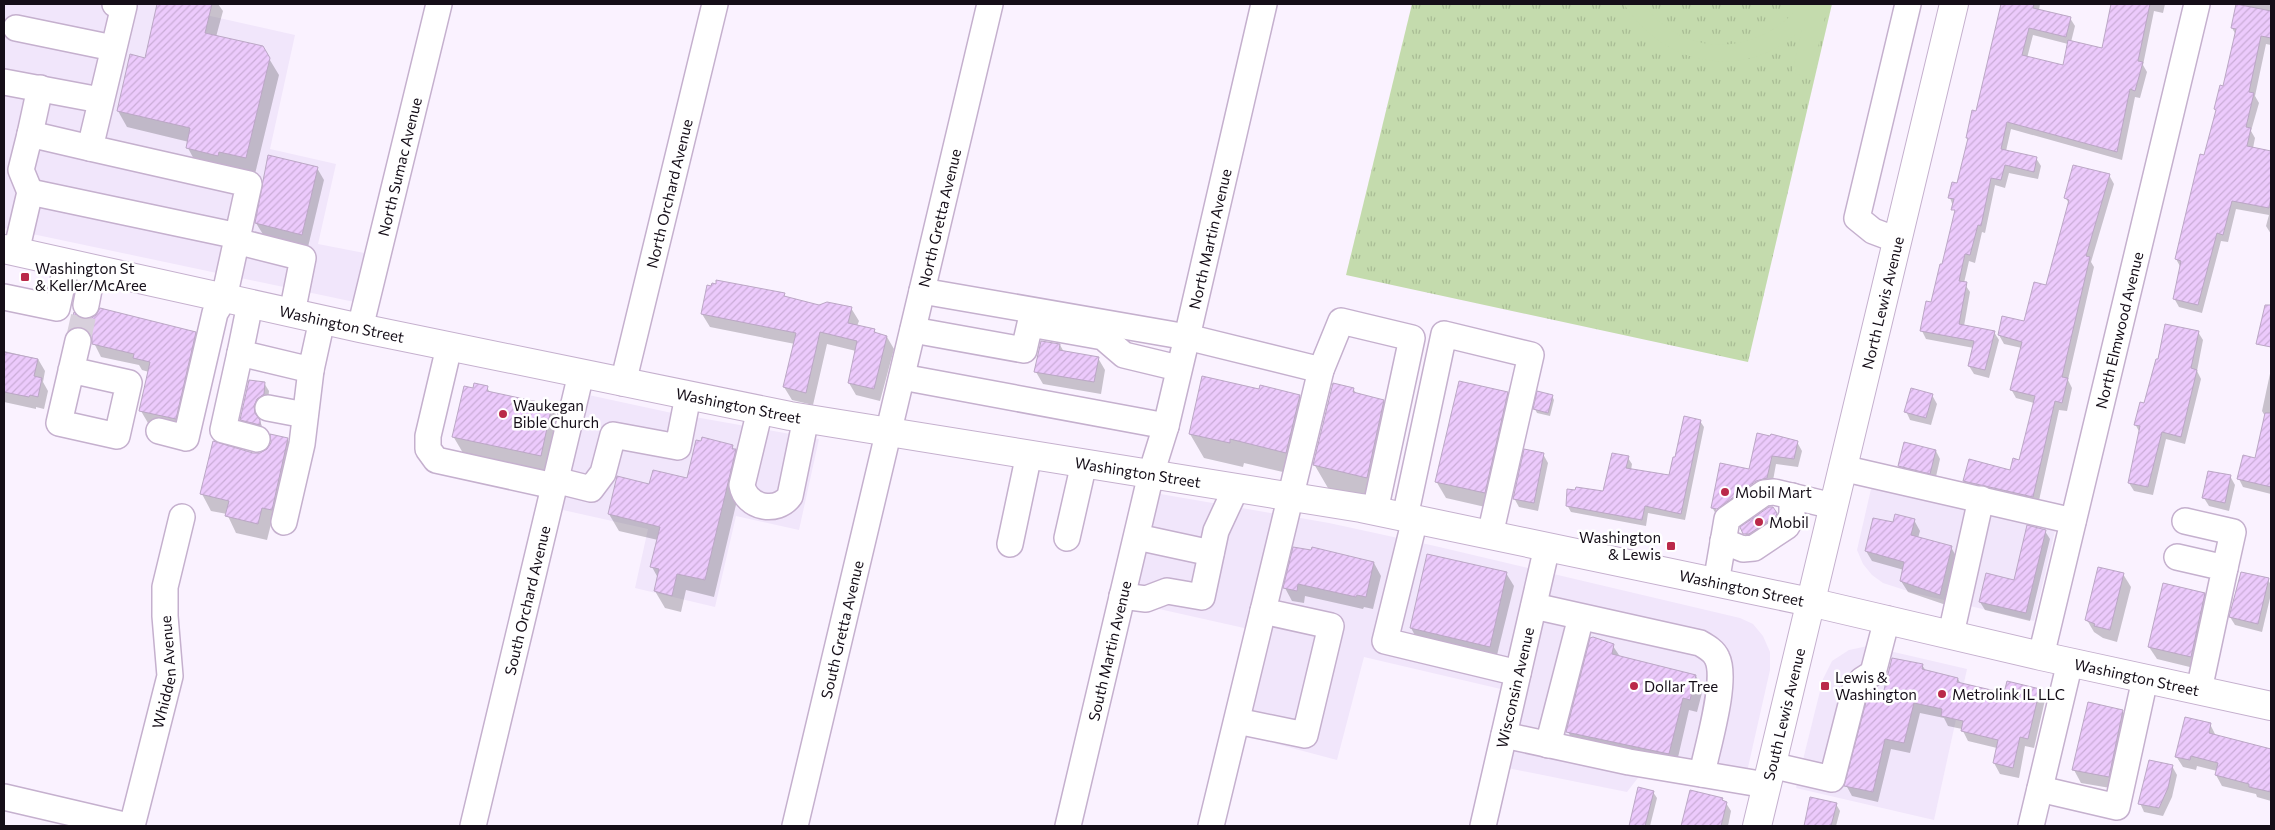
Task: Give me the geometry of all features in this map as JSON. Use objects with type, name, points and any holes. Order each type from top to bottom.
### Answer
[{"type":"main road","name":"North Lewis Avenue","points":[[1810,602],[1954,4]]},
{"type":"main road","name":"Washington Street","points":[[10,250],[292,314],[760,410],[1289,496],[1410,518],[1810,602],[2041,656],[2271,704]]},
{"type":"main road","name":"South Lewis Avenue","points":[[1757,826],[1810,602]]},
{"type":"street","points":[[90,148],[124,6],[115,4]]},
{"type":"street","name":"North Sumac Avenue","points":[[360,328],[439,4]]},
{"type":"street","name":"North Orchard Avenue","points":[[623,383],[715,4]]},
{"type":"street","name":"North Gretta Avenue","points":[[888,432],[990,4]]},
{"type":"street","name":"North Martin Avenue","points":[[1151,474],[1166,426],[1264,4]]},
{"type":"street","points":[[1897,240],[1873,231],[1857,218],[1908,4]]},
{"type":"street","name":"North Elmwood Avenue","points":[[2041,656],[2197,4]]},
{"type":"street","points":[[16,28],[113,48]]},
{"type":"street","points":[[4,82],[100,100]]},
{"type":"street","points":[[10,250],[18,176],[40,88]]},
{"type":"street","points":[[30,134],[249,184],[224,298],[215,313],[186,438],[159,431]]},
{"type":"street","points":[[18,176],[302,258],[292,314]]},
{"type":"street","points":[[4,296],[57,308],[67,263]]},
{"type":"street","points":[[86,305],[93,269]]},
{"type":"street","points":[[922,291],[1187,337],[1321,370]]},
{"type":"street","points":[[250,304],[223,430],[257,439]]},
{"type":"street","points":[[284,522],[302,444],[310,370],[322,320]]},
{"type":"street","points":[[1211,826],[1289,496],[1321,370],[1342,321],[1412,338],[1375,511]]},
{"type":"street","points":[[912,330],[1024,350],[1030,324],[1103,336],[1124,355],[1178,368]]},
{"type":"street","points":[[1490,535],[1531,355],[1444,334],[1385,641],[1518,673]]},
{"type":"street","points":[[71,370],[78,341]]},
{"type":"street","points":[[449,346],[428,436],[428,449],[436,460],[591,489],[603,473],[613,435],[678,447],[688,396]]},
{"type":"street","points":[[240,353],[310,370]]},
{"type":"street","name":"South Orchard Avenue","points":[[473,826],[581,374]]},
{"type":"street","points":[[902,377],[1166,426]]},
{"type":"street","points":[[268,408],[305,414]]},
{"type":"street","points":[[760,410],[742,484],[744,493],[750,502],[760,505],[780,504],[786,502],[790,496],[806,418]]},
{"type":"street","name":"South Gretta Avenue","points":[[795,826],[888,432]]},
{"type":"street","points":[[1010,544],[1029,454]]},
{"type":"street","points":[[1066,538],[1084,463]]},
{"type":"street","points":[[1842,468],[2073,521]]},
{"type":"street","name":"South Martin Avenue","points":[[1068,826],[1151,474]]},
{"type":"street","points":[[1122,596],[1146,599],[1167,591],[1202,597],[1216,531],[1236,488]]},
{"type":"street","points":[[1716,583],[1727,519],[1764,493],[1774,492],[1833,506]]},
{"type":"street","points":[[1722,541],[1743,549],[1754,548],[1787,526],[1792,515],[1792,496]]},
{"type":"street","points":[[1951,634],[1980,500]]},
{"type":"street","name":"Whidden Avenue","points":[[132,826],[170,676],[165,616],[166,587],[182,517]]},
{"type":"street","points":[[2185,521],[2233,532],[2198,690]]},
{"type":"street","points":[[1137,536],[1211,553]]},
{"type":"street","name":"Wisconsin Avenue","points":[[1483,826],[1547,548]]},
{"type":"street","points":[[2177,557],[2224,568]]},
{"type":"street","points":[[1534,606],[1700,643],[1709,648],[1718,658],[1722,678],[1702,774]]},
{"type":"street","points":[[1237,722],[1305,735],[1331,626],[1263,611]]},
{"type":"street","points":[[1548,745],[1581,617]]},
{"type":"street","points":[[1504,735],[1628,762],[1702,774],[1769,775],[1832,779],[1855,689],[1862,680],[1872,674],[1887,619]]},
{"type":"street","points":[[2031,826],[2070,662]]},
{"type":"street","points":[[2040,789],[2117,807],[2145,679]]},
{"type":"street","points":[[4,797],[128,826]]},
{"type":"shaded area","points":[[4,4],[157,4],[295,35],[270,149],[336,164],[318,244],[390,258],[378,307],[4,228]]},
{"type":"shaded area","points":[[570,391],[672,413],[819,439],[799,530],[736,516],[715,607],[635,588],[648,529],[545,506]]},
{"type":"shaded area","points":[[1874,476],[2058,518],[2034,621],[1914,593],[1883,583],[1872,575],[1863,564],[1857,550]]},
{"type":"shaded area","points":[[1137,490],[1329,523],[1435,546],[1740,618],[1753,624],[1763,636],[1770,652],[1770,670],[1742,794],[1644,770],[1627,792],[1488,764],[1505,690],[1364,657],[1337,760],[1227,731],[1253,630],[1110,598]]},
{"type":"shaded area","points":[[1868,646],[1967,669],[1934,820],[1796,788],[1823,679],[1832,661],[1849,650]]},
{"type":"green space","points":[[1412,4],[1832,4],[1748,362],[1346,275]]},
{"type":"green space","points":[[1624,4],[1644,4],[1660,22],[1679,35],[1700,42],[1722,44],[1744,42],[1765,34],[1784,21],[1801,4],[1828,4],[1811,78],[1792,73],[1802,29],[1778,47],[1753,57],[1732,61],[1711,61],[1690,56],[1671,48],[1653,36],[1637,21]]},
{"type":"building","points":[[157,4],[212,4],[205,33],[263,46],[270,58],[246,158],[219,152],[218,156],[186,148],[190,128],[117,111],[130,54],[145,58]]},
{"type":"building","points":[[2001,4],[2034,4],[2033,8],[2071,17],[2066,37],[2029,28],[2022,55],[2063,65],[2068,40],[2102,48],[2111,4],[2150,4],[2138,61],[2143,62],[2135,91],[2130,89],[2117,152],[2007,122],[2001,149],[2037,157],[2034,172],[2005,165],[2001,180],[1991,178],[1981,226],[1978,225],[1970,255],[1965,254],[1959,281],[1967,282],[1959,324],[1995,331],[1985,370],[1968,366],[1974,341],[1920,331],[1926,301],[1931,302],[1940,264],[1942,264],[1955,210],[1951,210],[1954,199],[1948,198],[1952,182],[1957,183],[1968,138],[1966,138],[1972,110],[1976,111]]},
{"type":"building","points":[[2236,4],[2271,11],[2271,38],[2261,36],[2249,92],[2254,93],[2246,127],[2251,128],[2247,146],[2271,151],[2271,197],[2269,208],[2232,201],[2223,235],[2217,233],[2198,305],[2173,299],[2181,261],[2175,259],[2200,154],[2204,155],[2216,110],[2214,109],[2220,85],[2223,86],[2236,29],[2231,28]]},
{"type":"building","points":[[268,155],[318,167],[302,235],[255,223]]},
{"type":"building","points":[[2073,165],[2110,174],[2086,256],[2090,257],[2062,377],[2068,378],[2062,403],[2055,401],[2033,497],[1963,481],[1969,459],[2010,470],[2013,458],[2019,460],[2035,396],[2010,390],[2022,342],[1998,335],[2002,316],[2024,321],[2034,282],[2046,285],[2069,200],[2064,198]]},
{"type":"building","points":[[716,280],[785,293],[784,296],[819,305],[827,302],[852,307],[848,323],[875,329],[874,332],[887,336],[874,389],[848,383],[857,341],[820,332],[806,393],[783,387],[796,333],[701,314],[707,285],[716,284]]},
{"type":"building","points":[[2265,305],[2271,305],[2271,347],[2256,344]]},
{"type":"building","points":[[100,308],[196,332],[176,419],[139,411],[150,362],[133,358],[134,354],[92,344],[92,336],[82,327],[70,329],[74,312],[83,319],[90,319],[96,315]]},
{"type":"building","points":[[2165,324],[2199,331],[2191,368],[2197,370],[2181,437],[2162,432],[2148,487],[2128,483],[2140,426],[2134,425],[2140,402],[2144,403],[2156,359],[2158,359]]},
{"type":"building","points":[[1041,341],[1060,344],[1059,350],[1099,357],[1094,382],[1034,372]]},
{"type":"building","points":[[4,352],[38,359],[34,376],[42,378],[38,397],[4,392]]},
{"type":"building","points":[[1202,376],[1259,389],[1260,385],[1300,395],[1286,453],[1230,439],[1230,443],[1189,434]]},
{"type":"building","points":[[249,380],[265,382],[264,394],[257,399],[254,406],[255,413],[260,420],[260,425],[240,420]]},
{"type":"building","points":[[1459,381],[1508,392],[1485,493],[1435,482]]},
{"type":"building","name":"Waukegan Bible Church","points":[[474,383],[488,386],[487,391],[552,405],[541,456],[452,437],[464,386],[473,388]]},
{"type":"building","points":[[1333,383],[1354,388],[1353,392],[1384,400],[1367,478],[1313,465]]},
{"type":"building","points":[[1911,388],[1933,394],[1926,418],[1904,412]]},
{"type":"building","points":[[1537,391],[1553,395],[1548,413],[1533,409]]},
{"type":"building","points":[[2265,413],[2271,413],[2271,487],[2237,479],[2243,455],[2255,458]]},
{"type":"building","points":[[1684,416],[1701,420],[1681,514],[1645,506],[1642,520],[1566,506],[1567,489],[1575,490],[1576,487],[1603,491],[1612,453],[1629,456],[1626,468],[1669,475]]},
{"type":"building","points":[[1757,433],[1770,436],[1771,434],[1798,441],[1794,459],[1772,456],[1767,478],[1756,481],[1717,509],[1711,508],[1720,463],[1749,469]]},
{"type":"building","points":[[270,434],[288,438],[272,510],[262,508],[258,524],[225,516],[229,501],[200,494],[213,441],[253,453],[260,453],[267,449],[271,443]]},
{"type":"building","points":[[702,437],[733,445],[732,449],[736,449],[705,580],[677,574],[672,596],[654,591],[659,569],[650,567],[660,527],[608,514],[617,476],[649,484],[653,470],[687,478],[696,440],[701,441]]},
{"type":"building","points":[[1904,442],[1936,450],[1930,474],[1898,466]]},
{"type":"building","points":[[1524,449],[1544,453],[1534,503],[1513,499]]},
{"type":"building","points":[[2208,471],[2231,475],[2225,503],[2202,498]]},
{"type":"building","points":[[1769,507],[1773,507],[1777,513],[1776,516],[1749,534],[1743,534],[1740,527]]},
{"type":"building","points":[[1895,514],[1915,519],[1911,535],[1952,546],[1940,595],[1900,581],[1904,562],[1865,551],[1873,518],[1893,522]]},
{"type":"building","points":[[2027,525],[2046,530],[2026,613],[1979,602],[1986,573],[2014,580]]},
{"type":"building","points":[[1293,547],[1311,550],[1312,547],[1374,562],[1366,597],[1357,595],[1356,597],[1298,584],[1297,591],[1283,588]]},
{"type":"building","points":[[1427,554],[1507,572],[1490,647],[1410,628]]},
{"type":"building","points":[[2098,567],[2124,573],[2110,630],[2094,626],[2095,624],[2085,620]]},
{"type":"building","points":[[2241,572],[2269,578],[2258,624],[2229,617]]},
{"type":"building","points":[[2163,583],[2205,593],[2191,657],[2148,647]]},
{"type":"building","name":"Dollar Tree","points":[[1593,637],[1614,644],[1612,654],[1696,675],[1690,700],[1683,698],[1669,754],[1566,732],[1590,638]]},
{"type":"building","points":[[1892,658],[1923,664],[1922,669],[1958,678],[1957,682],[2004,693],[2007,681],[2040,689],[2028,739],[2020,737],[2013,768],[1993,763],[1998,740],[1961,731],[1963,721],[1941,716],[1942,709],[1914,703],[1904,743],[1885,739],[1873,792],[1844,786],[1867,698],[1881,702]]},
{"type":"building","points":[[2088,702],[2123,710],[2109,777],[2072,770]]},
{"type":"building","points":[[2185,717],[2211,723],[2209,733],[2271,749],[2271,792],[2249,787],[2249,784],[2215,775],[2218,763],[2191,756],[2190,760],[2175,757]]},
{"type":"building","points":[[2149,760],[2173,765],[2168,788],[2159,808],[2138,804]]},
{"type":"building","points":[[1638,787],[1654,791],[1645,826],[1629,826]]},
{"type":"building","points":[[1690,790],[1723,798],[1722,800],[1727,802],[1721,826],[1681,826]]},
{"type":"building","points":[[1810,797],[1837,803],[1831,826],[1804,826]]},
{"type":"tunnel","points":[[78,341],[86,305]]},
{"type":"place","name":"Washington St & Keller/McAree","points":[[25,277]]},
{"type":"place","name":"Waukegan Bible Church","points":[[503,414]]},
{"type":"place","name":"Mobil Mart","points":[[1725,492]]},
{"type":"place","name":"Mobil","points":[[1759,522]]},
{"type":"place","name":"Washington & Lewis","points":[[1671,546]]},
{"type":"place","name":"Dollar Tree","points":[[1634,686]]},
{"type":"place","name":"Lewis & Washington","points":[[1825,686]]},
{"type":"place","name":"Metrolink IL LLC","points":[[1942,694]]}]
